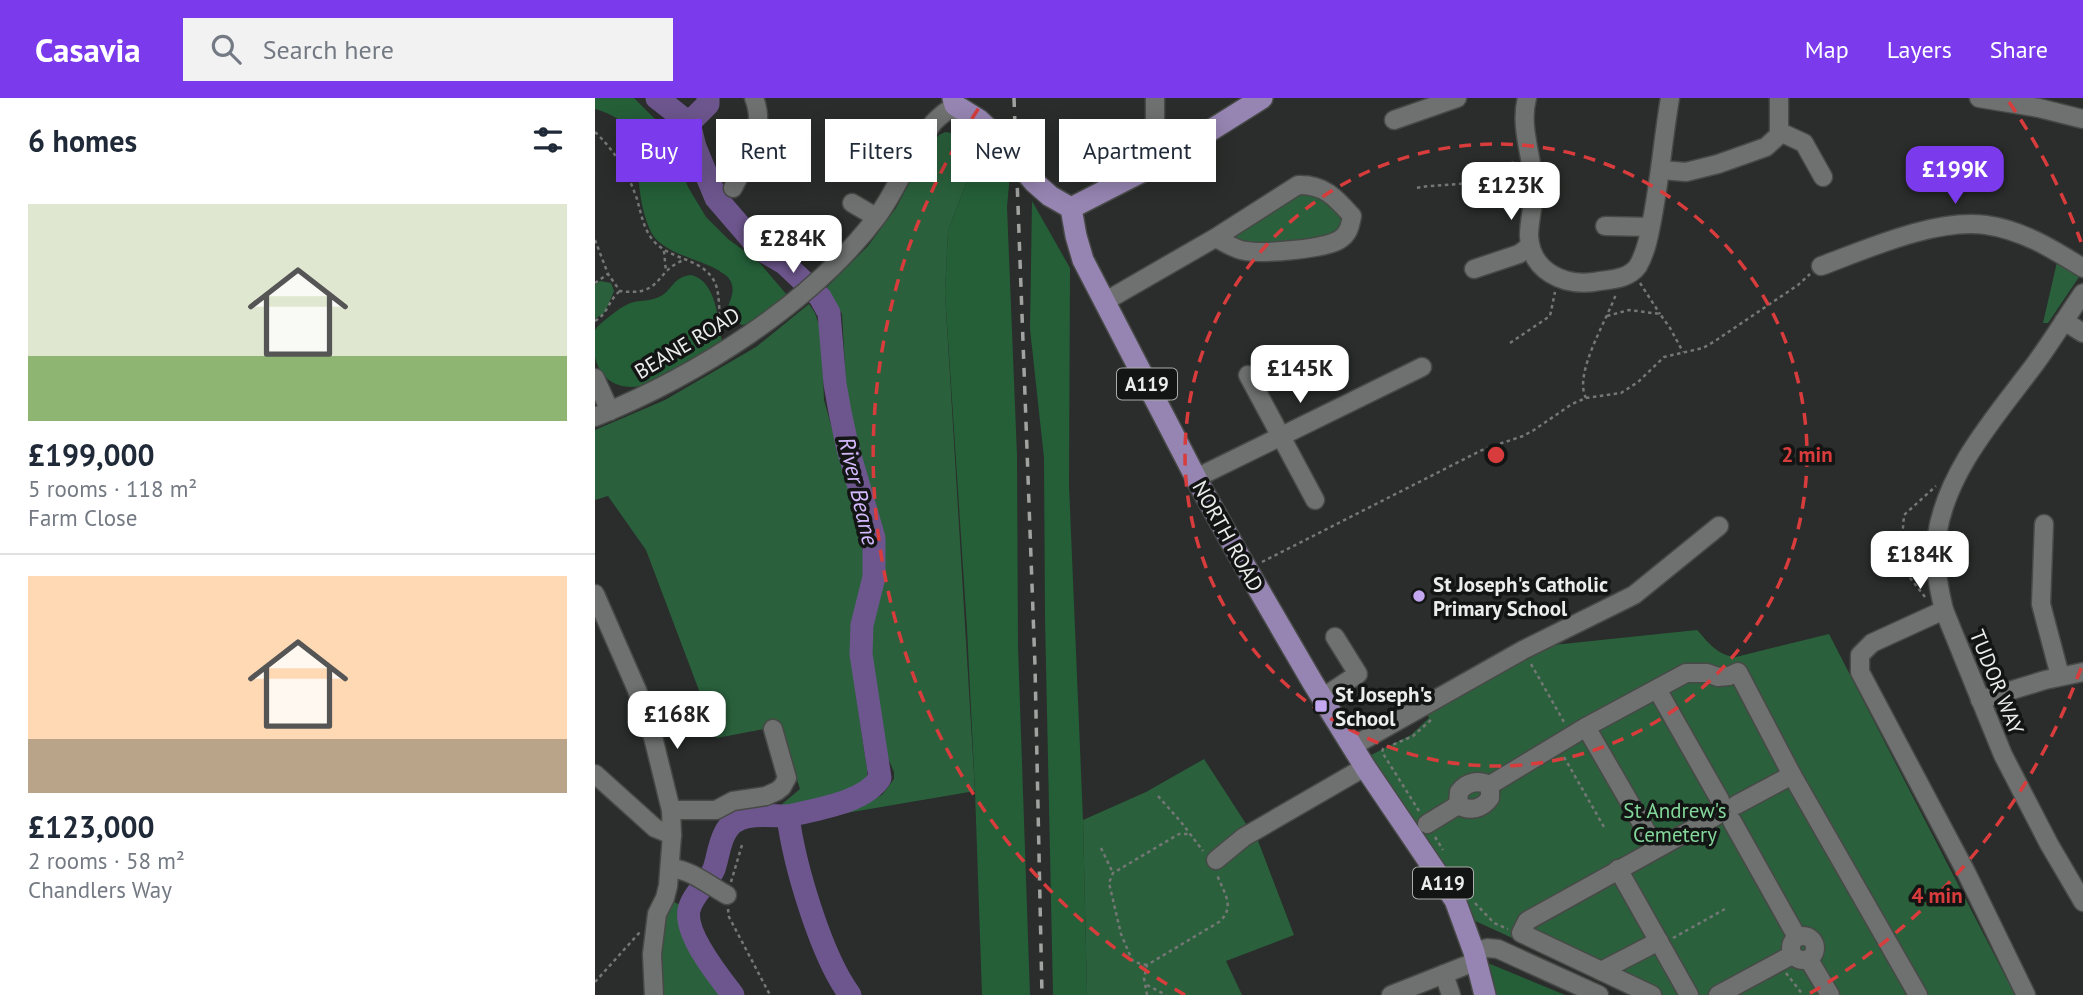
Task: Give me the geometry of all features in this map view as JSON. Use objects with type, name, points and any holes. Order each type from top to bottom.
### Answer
[{"type":"main road","points":[[1216,127],[1262,98]]},
{"type":"main road","points":[[954,101],[979,120],[1034,182],[1050,196],[1071,208],[1122,182]]},
{"type":"main road","name":"NORTH ROAD","points":[[1071,208],[1083,260],[1196,478],[1322,698],[1455,900],[1476,956],[1485,995]]},
{"type":"street","points":[[733,188],[758,132],[759,109],[754,98]]},
{"type":"street","points":[[1155,98],[1155,119]]},
{"type":"street","points":[[1394,120],[1457,98]]},
{"type":"street","points":[[1525,99],[1523,116],[1534,188],[1530,246],[1537,262],[1557,279],[1590,282],[1629,276],[1645,252],[1661,170],[1663,134],[1670,98]]},
{"type":"street","points":[[1661,170],[1686,172],[1766,147],[1780,132],[1779,98]]},
{"type":"street","points":[[1979,98],[2083,119]]},
{"type":"street","name":"BEANE ROAD","points":[[602,414],[663,387],[692,370],[761,325],[823,275],[855,244],[878,215],[932,124],[954,101]]},
{"type":"street","points":[[1780,132],[1804,143],[1823,177]]},
{"type":"street","points":[[1104,302],[1215,238],[1298,185],[1311,185],[1326,191],[1352,216],[1350,229],[1342,239],[1316,247],[1243,251],[1215,238]]},
{"type":"street","points":[[855,200],[878,215]]},
{"type":"street","points":[[1821,266],[1878,245],[1941,227],[1964,224],[1985,225],[2026,236],[2083,268]]},
{"type":"street","points":[[1605,226],[1650,227]]},
{"type":"street","points":[[1474,269],[1519,254],[1530,246]]},
{"type":"street","name":"TUDOR WAY","points":[[2083,293],[2043,353],[1993,418],[1963,466],[1940,517],[1936,549],[1941,611],[2003,755],[2083,902]]},
{"type":"street","points":[[2064,321],[2083,333]]},
{"type":"street","points":[[1196,478],[1422,367]]},
{"type":"street","points":[[1248,375],[1315,500]]},
{"type":"street","points":[[595,378],[602,414]]},
{"type":"street","points":[[2044,524],[2041,604],[2060,676]]},
{"type":"street","points":[[1353,746],[1523,650],[1634,595],[1719,526]]},
{"type":"street","points":[[595,594],[637,690],[653,737],[671,810],[670,868],[665,898],[657,914],[652,954],[654,995]]},
{"type":"street","points":[[1941,611],[1872,643],[1860,655],[1860,672],[1966,872],[2026,995]]},
{"type":"street","points":[[1322,698],[1358,674],[1335,637]]},
{"type":"street","points":[[1427,824],[1458,805],[1459,792],[1468,783],[1482,782],[1490,785],[1571,736],[1686,673],[1707,673],[1718,677],[1738,672],[1792,775],[1917,995]]},
{"type":"street","points":[[1980,700],[2060,676],[2083,672]]},
{"type":"street","points":[[1657,689],[1726,810],[1794,954],[1829,995]]},
{"type":"street","points":[[671,810],[716,810],[733,802],[766,796],[782,787],[787,778],[773,729]]},
{"type":"street","points":[[1571,736],[1656,848]]},
{"type":"street","points":[[1216,860],[1244,837],[1365,767]]},
{"type":"street","points":[[595,774],[655,828],[672,835]]},
{"type":"street","points":[[1653,995],[1521,933],[1527,921],[1792,775]]},
{"type":"street","points":[[670,868],[681,869],[722,892]]},
{"type":"street","points":[[1618,869],[1689,995]]},
{"type":"street","points":[[1601,971],[1660,943]]},
{"type":"street","points":[[1391,995],[1444,974],[1487,948],[1498,949],[1599,995]]},
{"type":"street","points":[[1719,995],[1794,954]]},
{"type":"street","points":[[1444,974],[1451,995]]},
{"type":"path","points":[[595,132],[607,143],[627,173],[647,231],[664,251],[694,262],[713,279],[720,302],[722,326]]},
{"type":"path","points":[[1417,188],[1471,182],[1510,163],[1530,159]]},
{"type":"path","points":[[595,240],[608,274],[620,291]]},
{"type":"path","points":[[664,251],[666,272]]},
{"type":"path","points":[[595,321],[620,291],[644,291],[661,279],[673,264],[684,260]]},
{"type":"path","points":[[1258,565],[1484,449],[1523,436],[1572,404],[1585,398],[1621,393],[1638,382],[1664,357],[1703,348],[1716,341],[1821,266]]},
{"type":"path","points":[[595,283],[608,274]]},
{"type":"path","points":[[1585,398],[1581,384],[1583,375],[1620,278]]},
{"type":"path","points":[[1510,343],[1550,316],[1557,279]]},
{"type":"path","points":[[1641,283],[1683,352]]},
{"type":"path","points":[[1607,316],[1629,310],[1660,314]]},
{"type":"path","points":[[1941,481],[1904,515],[1900,565],[1941,611]]},
{"type":"path","points":[[1531,664],[1571,736],[1604,827]]},
{"type":"path","points":[[1432,719],[1413,736],[1383,749],[1382,752],[1449,859]]},
{"type":"path","points":[[1147,995],[1144,978],[1147,965],[1219,922],[1229,911],[1217,873],[1216,860],[1207,857],[1158,796]]},
{"type":"path","points":[[1147,965],[1132,960],[1121,934],[1109,883],[1113,873],[1179,834],[1189,834]]},
{"type":"path","points":[[742,845],[722,892],[729,917],[771,995]]},
{"type":"path","points":[[1101,848],[1113,873]]},
{"type":"path","points":[[1470,894],[1494,923],[1521,933]]},
{"type":"path","points":[[1660,943],[1725,909]]},
{"type":"path","points":[[595,982],[657,914]]},
{"type":"path","points":[[1794,954],[1795,984],[1803,995]]},
{"type":"path","points":[[1147,985],[1166,995]]},
{"type":"green space","points":[[595,98],[634,98],[655,119],[617,119],[595,109]]},
{"type":"green space","points":[[951,133],[951,182],[967,182],[948,231],[945,293],[975,791],[846,813],[882,795],[894,779],[894,772],[882,744],[868,648],[869,630],[882,577],[883,554],[863,469],[854,448],[846,383],[842,314],[827,287],[868,246],[896,208],[910,182],[937,182],[939,135]]},
{"type":"green space","points":[[639,182],[686,182],[706,217],[728,239],[758,261],[787,295],[753,323],[742,325],[733,320],[728,309],[732,293],[730,280],[718,270],[670,250],[655,238],[644,214]]},
{"type":"green space","points":[[967,182],[1009,182],[1007,207],[1017,455],[1018,647],[1030,995],[982,995],[967,628],[945,293],[948,231]]},
{"type":"green space","points":[[1304,192],[1314,192],[1344,215],[1345,227],[1336,236],[1319,241],[1240,245],[1231,237],[1288,199]]},
{"type":"green space","points":[[1032,201],[1070,268],[1069,485],[1083,820],[1087,995],[1053,995],[1044,458],[1030,329]]},
{"type":"green space","points":[[2057,262],[2079,277],[2048,323],[2043,323]]},
{"type":"green space","points":[[691,275],[700,279],[711,293],[722,342],[650,383],[632,387],[609,380],[598,366],[595,357],[595,330],[598,326],[624,306],[658,298],[680,278]]},
{"type":"green space","points":[[600,281],[611,283],[614,291],[605,312],[595,319],[595,285]]},
{"type":"green space","points":[[809,304],[821,331],[824,400],[852,501],[868,575],[854,636],[855,689],[867,776],[851,789],[804,807],[775,810],[800,789],[779,726],[717,738],[646,550],[608,496],[595,500],[595,430],[665,400],[756,347]]},
{"type":"green space","name":"St Andrew's Cemetery","points":[[1697,630],[1719,651],[1736,657],[1829,634],[2015,995],[1637,995],[1473,920],[1371,755],[1411,735],[1429,718],[1425,710],[1534,647]]},
{"type":"green space","points":[[1204,759],[1250,830],[1255,833],[1294,935],[1226,961],[1242,995],[1087,995],[1083,820],[1146,792]]},
{"type":"green space","points":[[667,899],[683,906],[681,918],[686,937],[724,995],[661,995],[658,951]]},
{"type":"green space","points":[[1483,961],[1565,995],[1493,995]]},
{"type":"waterway","points":[[657,98],[684,119]]},
{"type":"waterway","name":"River Beane","points":[[693,119],[708,104],[708,98]]},
{"type":"waterway","name":"River Beane","points":[[702,164],[716,198],[760,249],[784,263],[820,297],[829,313],[840,412],[874,538],[874,577],[862,625],[861,654],[880,778],[873,787],[851,799],[788,816],[796,859],[810,909],[829,957],[850,995]]},
{"type":"waterway","points":[[733,995],[697,943],[689,920],[689,910],[693,899],[714,869],[721,842],[730,826],[753,816],[788,816]]},
{"type":"railway","points":[[1014,98],[1035,666],[1042,995]]},
{"type":"place","name":"St Joseph's Catholic Primary School","points":[[1419,596]]},
{"type":"place","name":"St Joseph's School","points":[[1321,706]]}]
